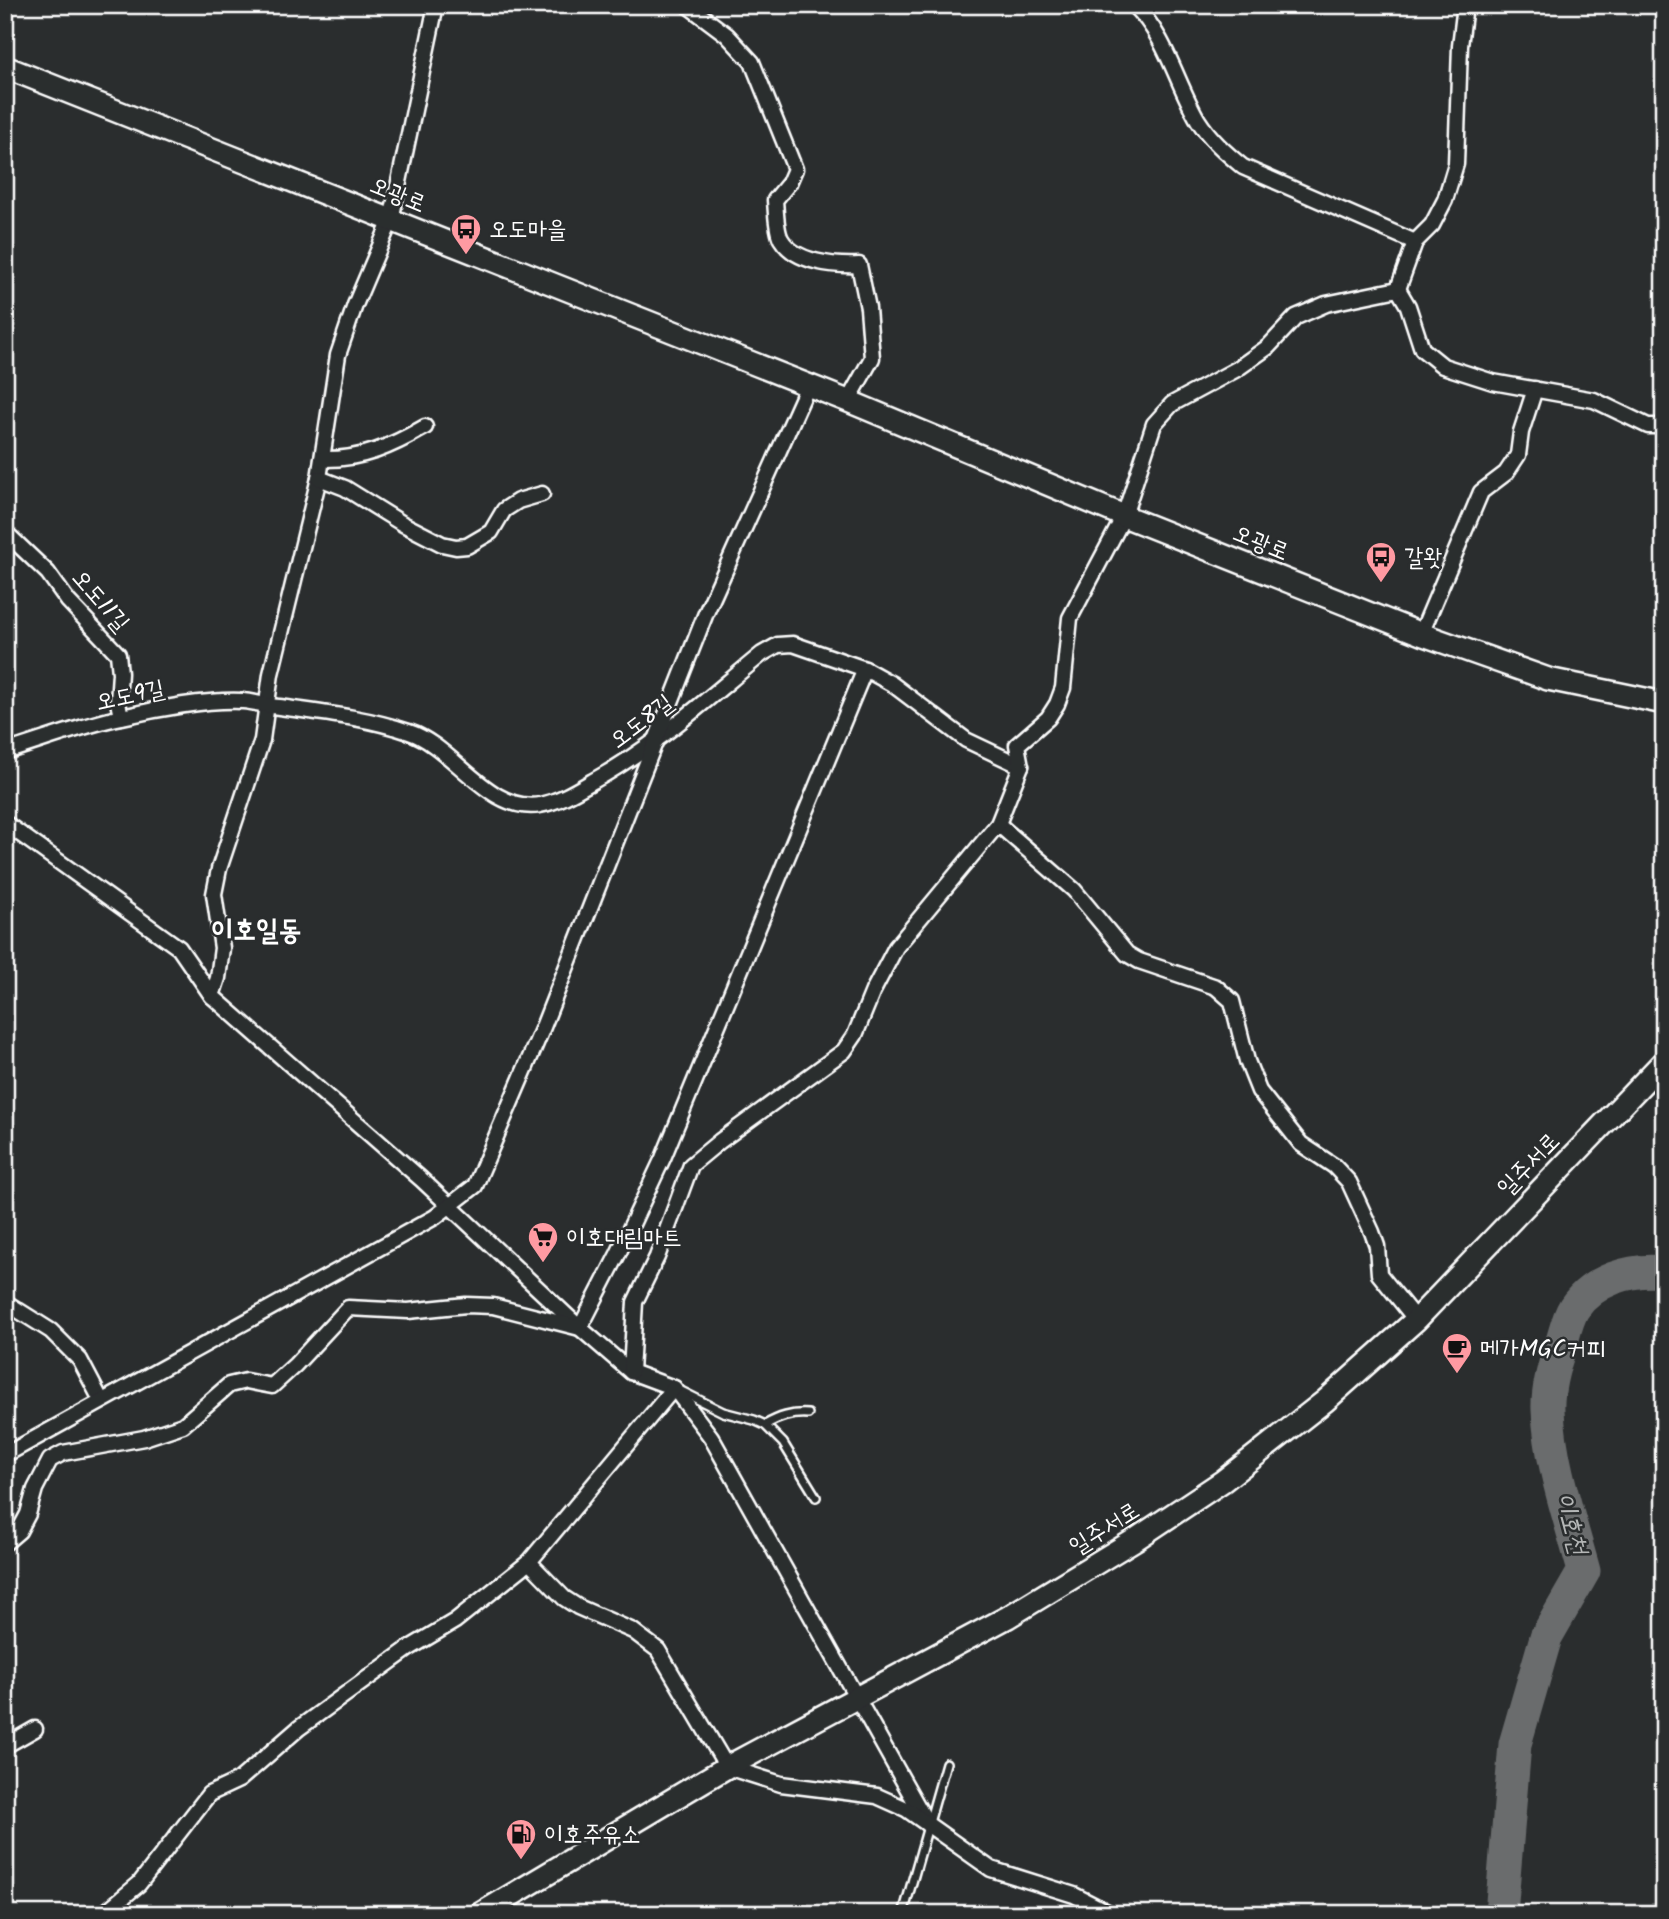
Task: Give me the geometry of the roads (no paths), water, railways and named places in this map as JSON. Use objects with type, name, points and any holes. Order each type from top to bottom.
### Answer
[{"type":"main road","name":"오광로","points":[[5,66],[848,401],[1124,516],[1421,634],[1548,679],[1664,704]]},
{"type":"main road","name":"일주서로","points":[[480,1914],[727,1767],[1007,1617],[1223,1481],[1315,1409],[1416,1320],[1664,1061]]},
{"type":"street","points":[[212,996],[218,978],[222,948],[214,894],[219,869],[262,740],[271,674],[319,478],[338,355],[355,305],[391,220],[436,5]]},
{"type":"street","points":[[687,5],[727,35],[752,62],[795,169],[789,183],[775,200],[780,238],[792,250],[812,260],[838,266],[859,265],[868,308],[872,358],[848,401]]},
{"type":"street","points":[[1134,5],[1149,19],[1199,120],[1221,150],[1244,167],[1415,242]]},
{"type":"street","points":[[1398,289],[1415,242],[1432,225],[1445,200],[1456,164],[1460,46],[1465,5]]},
{"type":"street","points":[[1398,289],[1408,306],[1422,349],[1443,366],[1493,382],[1594,400],[1648,426],[1664,425]]},
{"type":"street","points":[[631,1371],[635,1302],[657,1257],[691,1165],[844,1051],[855,1035],[873,991],[896,947],[998,824],[1021,765],[1017,745],[1048,718],[1057,704],[1063,688],[1070,618],[1124,516],[1154,424],[1172,404],[1237,369],[1268,347],[1296,317],[1326,304],[1398,289]]},
{"type":"street","points":[[5,1455],[435,1217],[475,1186],[543,1027],[591,901],[658,739],[678,679],[808,386]]},
{"type":"street","points":[[1421,634],[1481,492],[1506,473],[1518,455],[1521,432],[1535,389]]},
{"type":"street","points":[[322,459],[347,460],[395,444],[425,427]]},
{"type":"street","points":[[319,478],[345,488],[403,524],[442,544],[456,547],[467,546],[491,532],[504,510],[518,501],[542,494]]},
{"type":"street","name":"오도11길","points":[[5,532],[48,573],[68,601],[118,654],[118,702],[121,717]]},
{"type":"street","name":"오도8길","points":[[267,706],[340,715],[412,732],[436,746],[479,783],[503,798],[521,805],[539,805],[565,797],[613,771],[658,739],[762,654],[779,645],[793,644],[865,669],[892,684],[966,740],[1021,765]]},
{"type":"street","points":[[580,1328],[663,1158],[865,669]]},
{"type":"street","name":"오도9길","points":[[5,752],[121,717],[200,704],[242,701],[267,706]]},
{"type":"street","points":[[5,823],[179,948],[212,996],[449,1206],[580,1328],[631,1371],[674,1388],[712,1437],[928,1825]]},
{"type":"street","points":[[998,824],[1074,890],[1127,954],[1139,961],[1216,986],[1231,1001],[1236,1010],[1247,1061],[1259,1091],[1301,1144],[1334,1166],[1349,1182],[1377,1247],[1379,1274],[1416,1320]]},
{"type":"street","points":[[5,1302],[51,1331],[80,1360],[101,1400]]},
{"type":"street","points":[[5,1543],[19,1531],[28,1514],[35,1489],[50,1460],[63,1453],[144,1438],[183,1425],[229,1385],[246,1381],[272,1386],[348,1308],[408,1311],[466,1305],[493,1306],[580,1328]]},
{"type":"street","points":[[103,1914],[139,1884],[209,1794],[239,1780],[299,1728],[408,1648],[455,1621],[529,1562],[674,1388]]},
{"type":"street","points":[[39,1435],[54,1458]]},
{"type":"street","points":[[529,1562],[564,1598],[633,1631],[658,1650],[727,1767],[781,1784],[877,1796],[906,1809],[991,1869],[1074,1895],[1111,1914]]},
{"type":"street","points":[[5,1746],[35,1729]]},
{"type":"lane","points":[[674,1388],[723,1412],[765,1425],[783,1443],[816,1497]]},
{"type":"lane","points":[[765,1425],[780,1417],[796,1413],[807,1414]]},
{"type":"lane","points":[[903,1914],[946,1763]]},
{"type":"waterway","name":"이호천","points":[[1501,1914],[1515,1744],[1546,1637],[1584,1571],[1552,1451],[1548,1402],[1553,1371],[1569,1317],[1582,1298],[1602,1283],[1626,1274],[1664,1272]]},
{"type":"place","name":"오도마을","points":[[466,256]]},
{"type":"place","name":"갈왓","points":[[1381,584]]},
{"type":"place","name":"이호대림마트","points":[[543,1264]]},
{"type":"place","name":"메가MGC커피","points":[[1457,1375]]},
{"type":"place","name":"이호주유소","points":[[521,1861]]},
{"type":"district","name":"이호일동","points":[[256,929]]}]
